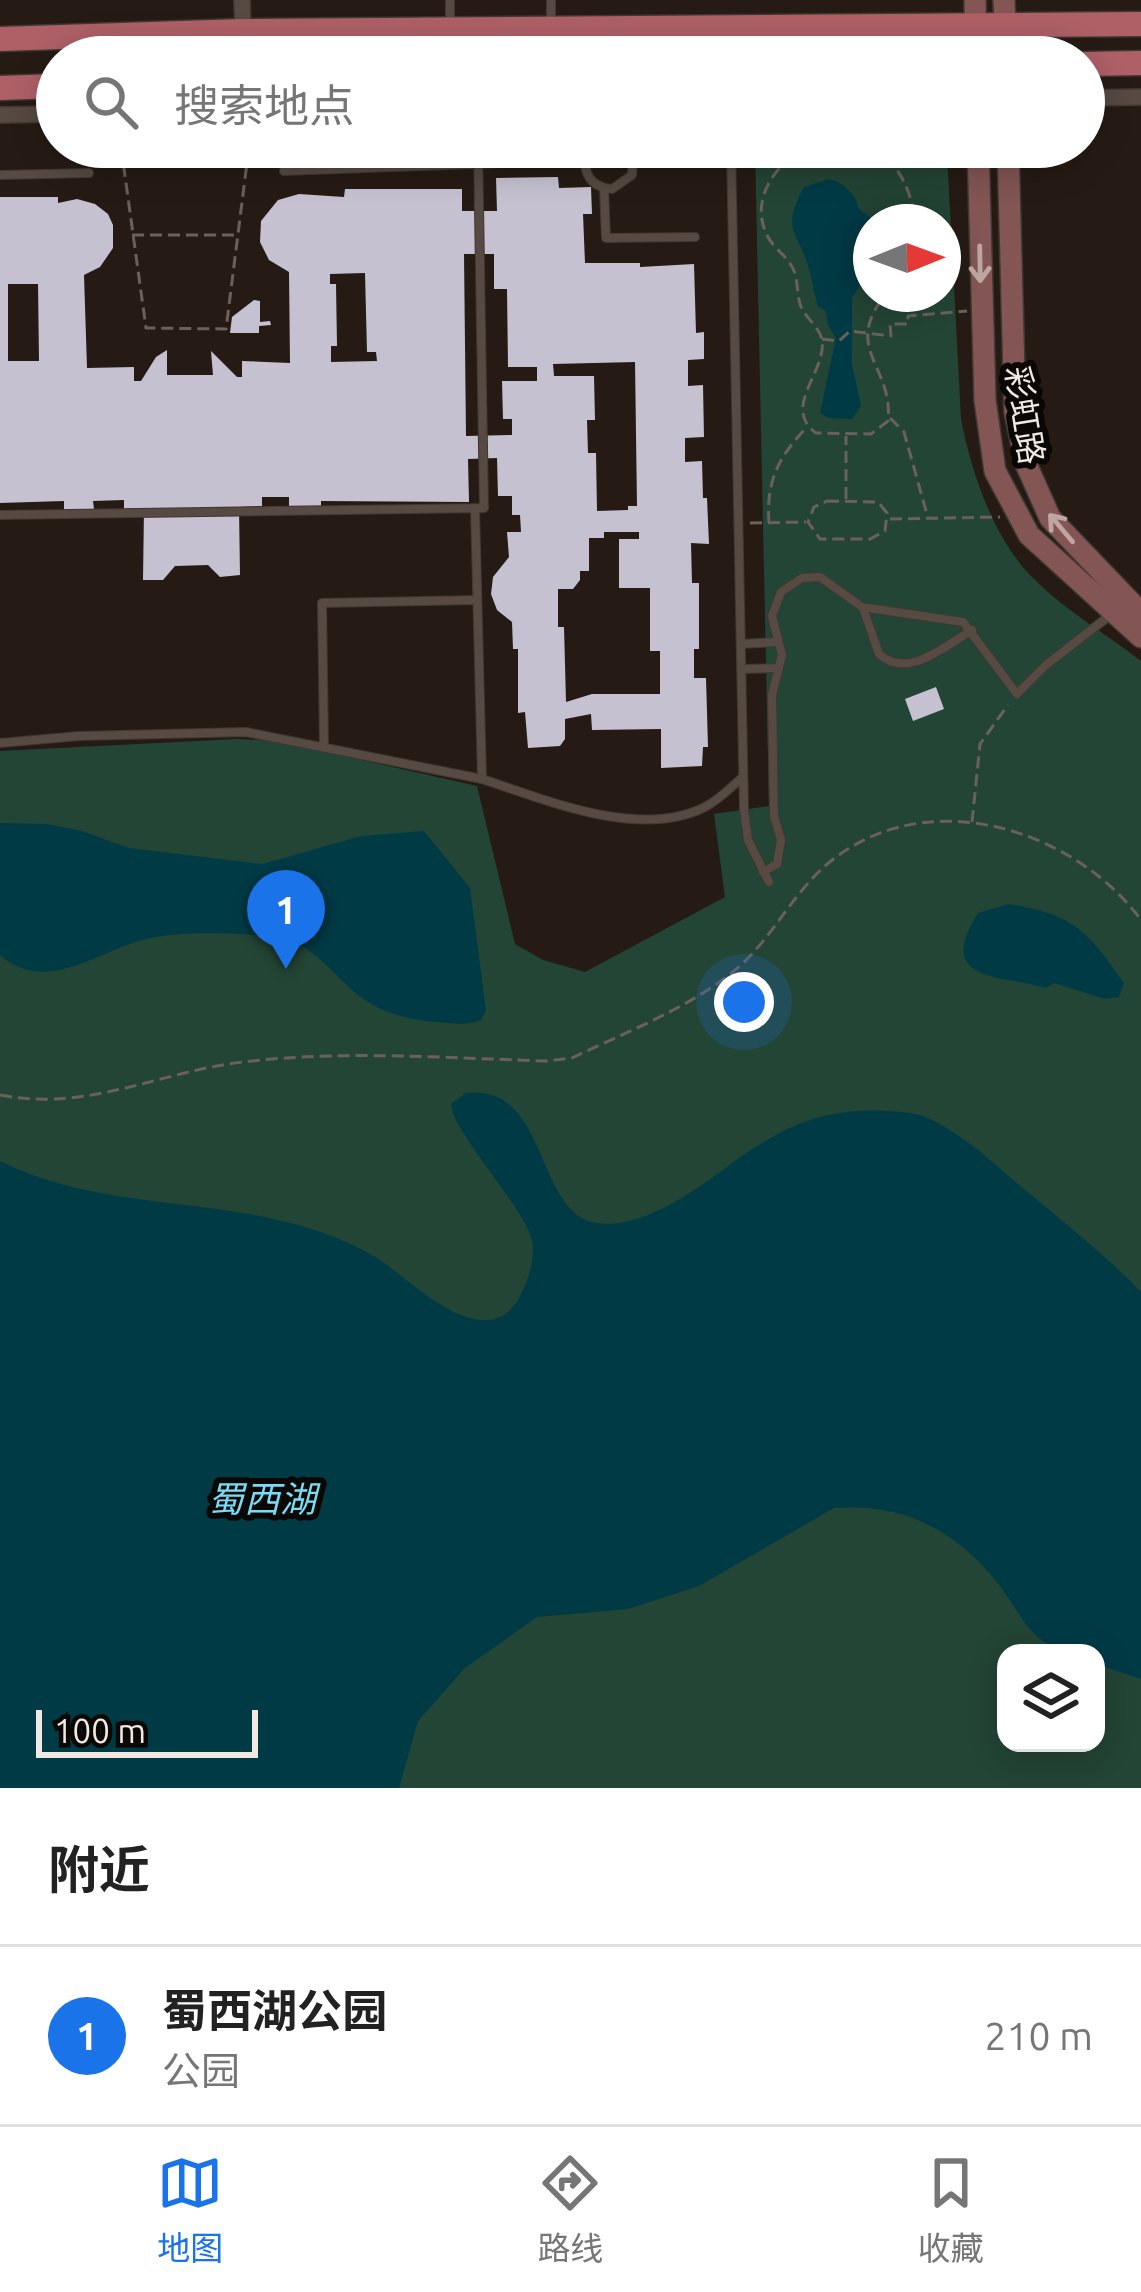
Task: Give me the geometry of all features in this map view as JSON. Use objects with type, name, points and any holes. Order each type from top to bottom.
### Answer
[{"type":"main road","points":[[975,0],[975,36]]},
{"type":"main road","points":[[91,36],[975,26],[1005,13],[1141,24]]},
{"type":"main road","points":[[0,39],[36,38]]},
{"type":"main road","points":[[1105,64],[1141,63]]},
{"type":"main road","points":[[0,88],[36,87]]},
{"type":"main road","name":"彩虹路","points":[[978,168],[985,400],[995,471],[1030,535],[1141,637]]},
{"type":"main road","name":"彩虹路","points":[[1009,168],[1015,412],[1025,464],[1050,518],[1141,614]]},
{"type":"street","points":[[242,0],[243,31]]},
{"type":"street","points":[[1105,98],[1141,97]]},
{"type":"street","points":[[0,115],[36,114]]},
{"type":"lane","points":[[450,0],[450,30]]},
{"type":"lane","points":[[551,0],[551,29]]},
{"type":"lane","points":[[284,171],[366,168]]},
{"type":"lane","points":[[0,515],[484,508],[478,168]]},
{"type":"lane","points":[[587,168],[590,180],[604,188],[620,187],[632,168]]},
{"type":"lane","points":[[731,168],[743,777],[748,840],[769,882]]},
{"type":"lane","points":[[0,175],[89,173]]},
{"type":"lane","points":[[604,188],[606,238],[695,237]]},
{"type":"lane","points":[[475,508],[482,779]]},
{"type":"lane","points":[[763,872],[777,864],[781,851],[774,816],[772,695],[779,668],[779,642],[772,626],[775,600],[802,578],[826,579],[862,607],[956,619],[972,630],[1017,694],[1114,612]]},
{"type":"lane","points":[[324,746],[322,603],[477,600]]},
{"type":"lane","points":[[862,607],[879,654],[901,665],[920,661],[972,630]]},
{"type":"lane","points":[[741,644],[779,642]]},
{"type":"lane","points":[[741,669],[779,668]]},
{"type":"lane","points":[[0,743],[246,732],[482,779],[591,814],[638,817],[695,811],[710,805],[743,777]]},
{"type":"path","points":[[89,173],[98,168]]},
{"type":"path","points":[[123,168],[146,328],[226,329],[247,168]]},
{"type":"path","points":[[279,168],[284,171]]},
{"type":"path","points":[[777,168],[766,191],[766,235],[794,270],[797,298],[822,339],[802,407],[807,427],[824,436],[871,434],[889,417]]},
{"type":"path","points":[[894,168],[906,183],[911,204]]},
{"type":"path","points":[[132,235],[238,235]]},
{"type":"path","points":[[822,339],[839,341],[850,331],[891,336],[890,324],[908,324],[908,316],[981,309]]},
{"type":"path","points":[[872,312],[866,334],[870,357],[889,395],[889,417],[904,432],[928,518]]},
{"type":"path","points":[[769,523],[767,500],[774,468],[807,427]]},
{"type":"path","points":[[846,435],[846,500]]},
{"type":"path","points":[[846,500],[878,502],[888,519],[878,537],[861,540],[820,538],[808,522],[818,503],[846,500]]},
{"type":"path","points":[[888,519],[1020,516]]},
{"type":"path","points":[[739,524],[808,522]]},
{"type":"path","points":[[972,822],[980,744],[1017,694]]},
{"type":"path","points":[[0,1095],[69,1101],[244,1062],[383,1055],[572,1058],[715,985],[766,938],[806,885],[833,859],[860,843],[907,826],[972,822],[1014,830],[1055,846],[1094,870],[1141,920]]},
{"type":"green space","points":[[755,168],[947,168],[950,204],[853,204],[853,312],[955,312],[961,419],[985,501],[1004,540],[1041,586],[1141,661],[1141,1788],[0,1788],[0,751],[277,741],[477,786],[515,944],[543,960],[585,972],[725,897],[714,814],[769,806]]},
{"type":"water","points":[[829,179],[848,189],[857,204],[853,204],[852,365],[861,406],[852,419],[820,413],[836,338],[826,311],[818,307],[793,230],[793,213],[804,187]]},
{"type":"water","points":[[0,823],[47,824],[129,848],[263,864],[361,836],[424,831],[470,888],[486,1011],[481,1020],[465,1024],[395,1014],[358,995],[307,949],[268,936],[170,935],[57,970],[19,967],[0,955]]},
{"type":"water","points":[[1008,904],[1048,913],[1076,927],[1124,983],[1119,997],[1105,999],[1054,983],[1046,988],[994,977],[968,964],[966,936],[978,913]]},
{"type":"water","name":"蜀西湖","points":[[466,1093],[493,1095],[513,1108],[528,1128],[562,1198],[577,1215],[597,1223],[629,1221],[662,1209],[778,1134],[838,1113],[886,1111],[925,1117],[980,1152],[1141,1292],[1141,1679],[1105,1667],[1105,1644],[1042,1640],[991,1575],[940,1531],[880,1509],[834,1508],[699,1586],[628,1609],[537,1617],[465,1668],[418,1721],[399,1788],[0,1788],[0,1161],[82,1189],[298,1225],[370,1254],[452,1311],[489,1320],[505,1314],[519,1298],[531,1268],[533,1244],[521,1216],[473,1147],[451,1104]]},
{"type":"building","points":[[558,177],[559,188],[591,187],[592,214],[583,214],[585,263],[694,264],[696,333],[704,332],[704,359],[688,360],[688,386],[703,385],[704,437],[685,438],[685,462],[702,461],[703,498],[707,498],[709,544],[691,543],[692,583],[699,583],[694,678],[706,678],[708,747],[703,747],[702,766],[661,768],[661,729],[592,730],[591,714],[565,719],[565,739],[560,746],[528,748],[525,712],[518,713],[518,649],[513,649],[512,622],[497,610],[491,594],[493,577],[509,557],[507,532],[521,532],[520,515],[512,515],[512,496],[498,496],[497,458],[468,459],[469,502],[321,501],[321,506],[289,506],[289,497],[262,497],[262,506],[239,507],[240,575],[220,577],[208,565],[175,566],[163,580],[143,580],[144,508],[124,509],[124,500],[93,501],[94,509],[64,510],[64,501],[0,503],[0,197],[58,197],[58,203],[77,199],[108,214],[113,248],[100,267],[84,275],[87,368],[134,367],[134,381],[141,381],[156,357],[167,350],[167,375],[213,375],[211,351],[237,377],[242,377],[242,361],[290,363],[289,272],[269,260],[260,242],[261,221],[278,200],[299,194],[344,197],[345,189],[462,189],[462,211],[497,211],[496,178]],"holes":[[[464,254],[494,254],[494,289],[507,289],[508,367],[537,367],[537,381],[502,381],[503,419],[512,419],[512,435],[466,436]],[[365,273],[367,352],[376,352],[377,361],[331,362],[331,346],[337,346],[336,284],[330,284],[330,274]],[[8,284],[38,284],[39,361],[8,361]],[[635,362],[637,506],[597,511],[596,453],[588,453],[587,420],[595,420],[594,376],[554,376],[553,364]],[[604,532],[639,532],[639,539],[619,539],[619,588],[650,588],[650,651],[660,651],[660,694],[592,694],[566,702],[558,589],[573,589],[580,571],[589,571],[589,538],[604,538]]]},
{"type":"building","points":[[254,300],[260,301],[260,322],[271,325],[259,326],[259,333],[230,333],[232,317]]},
{"type":"building","points":[[936,687],[944,709],[913,721],[905,699]]},
{"type":"place","name":"蜀西湖公园","points":[[286,969]]}]
